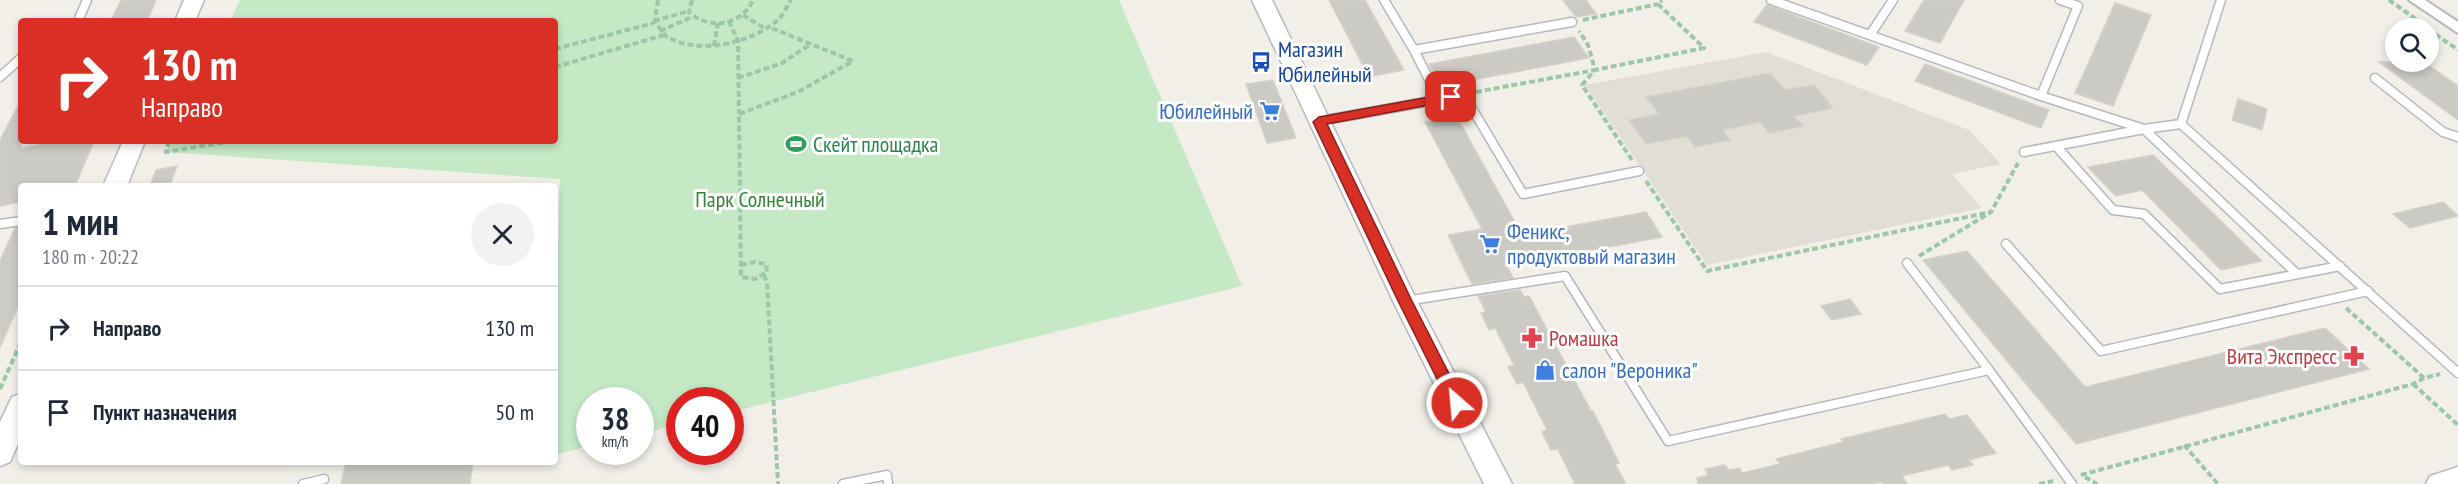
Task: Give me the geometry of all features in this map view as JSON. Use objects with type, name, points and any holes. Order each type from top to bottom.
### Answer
[{"type":"street","points":[[186,18],[194,0]]},
{"type":"street","points":[[1262,0],[1405,301],[1498,484]]},
{"type":"street","points":[[2416,0],[2458,29]]},
{"type":"street","points":[[116,183],[133,144]]},
{"type":"street","points":[[0,454],[18,412]]},
{"type":"street","points":[[2440,484],[2458,479]]},
{"type":"lane","points":[[79,18],[87,0]]},
{"type":"lane","points":[[1384,0],[1414,50],[1439,99]]},
{"type":"lane","points":[[1771,0],[2041,96],[2144,129],[2297,274]]},
{"type":"lane","points":[[1870,35],[1893,0]]},
{"type":"lane","points":[[2041,96],[2078,6],[2060,0]]},
{"type":"lane","points":[[2181,124],[2221,0]]},
{"type":"lane","points":[[1414,50],[1572,22]]},
{"type":"lane","points":[[0,77],[18,61]]},
{"type":"lane","points":[[2375,78],[2443,132],[2458,138]]},
{"type":"lane","points":[[1319,122],[1464,94],[1523,194],[1639,171]]},
{"type":"lane","points":[[2024,152],[2181,124],[2457,371]]},
{"type":"lane","points":[[2056,146],[2113,210],[2144,214],[2220,289],[2340,266]]},
{"type":"lane","points":[[0,224],[18,221]]},
{"type":"lane","points":[[2006,244],[2101,351],[2368,291]]},
{"type":"lane","points":[[1907,263],[2070,481]]},
{"type":"lane","points":[[1405,301],[1565,276],[1668,441],[1989,370]]},
{"type":"lane","points":[[843,484],[887,475],[888,484]]},
{"type":"lane","points":[[303,484],[324,480]]},
{"type":"path","points":[[658,0],[654,10],[654,22],[659,31],[673,40],[692,45],[714,45],[738,41],[768,28],[788,9],[791,0]]},
{"type":"path","points":[[692,0],[689,11],[692,17],[699,21],[718,23],[742,15],[753,4],[753,0]]},
{"type":"path","points":[[2389,0],[2413,18]]},
{"type":"path","points":[[1464,94],[1595,70],[1704,48],[1660,2],[1572,22],[1588,45],[1595,70]]},
{"type":"path","points":[[558,49],[689,11]]},
{"type":"path","points":[[739,114],[779,102],[825,80],[853,62],[768,28],[742,15]]},
{"type":"path","points":[[659,31],[692,17]]},
{"type":"path","points":[[729,21],[738,41],[741,277],[751,281],[767,272],[766,264],[755,262],[741,265]]},
{"type":"path","points":[[714,45],[718,23]]},
{"type":"path","points":[[558,66],[665,34]]},
{"type":"path","points":[[2439,37],[2458,50]]},
{"type":"path","points":[[738,78],[782,63],[811,44]]},
{"type":"path","points":[[1595,70],[1582,85],[1707,271],[1990,212]]},
{"type":"path","points":[[168,144],[166,152],[215,144]]},
{"type":"path","points":[[1907,263],[1990,212],[2024,152]]},
{"type":"path","points":[[764,275],[767,282],[778,484]]},
{"type":"path","points":[[2336,299],[2424,378]]},
{"type":"path","points":[[0,389],[18,349]]},
{"type":"path","points":[[2039,484],[2070,481],[2080,475],[2184,445],[2414,384],[2424,378],[2457,371]]},
{"type":"path","points":[[2414,384],[2458,425]]},
{"type":"path","points":[[2184,445],[2218,484]]},
{"type":"path","points":[[2080,475],[2097,484]]},
{"type":"shaded area","points":[[1766,52],[1969,130],[2001,164],[1952,174],[1982,208],[1707,265],[1585,85]]},
{"type":"green space","name":"Парк Солнечный","points":[[240,0],[1119,0],[1242,286],[744,409],[744,387],[666,387],[666,427],[654,431],[654,387],[576,387],[576,449],[558,454],[560,179],[166,152],[170,144],[558,144],[558,18],[231,18]]},
{"type":"building","points":[[121,0],[156,0],[148,18],[112,18]]},
{"type":"building","points":[[1329,0],[1365,0],[1404,70],[1369,77]]},
{"type":"building","points":[[1563,0],[1586,0],[1596,14],[1576,17]]},
{"type":"building","points":[[1924,0],[1964,0],[1940,43],[1905,31]]},
{"type":"building","points":[[2115,3],[2151,15],[2113,106],[2075,93]]},
{"type":"building","points":[[1767,5],[1879,47],[1867,65],[1754,22]]},
{"type":"building","points":[[1574,37],[1589,58],[1441,86],[1429,64]]},
{"type":"building","points":[[1925,64],[2049,110],[2041,128],[1915,81]]},
{"type":"building","points":[[2393,72],[2438,72],[2458,86],[2458,120]]},
{"type":"building","points":[[1770,73],[1785,90],[1814,85],[1833,108],[1794,116],[1803,126],[1769,133],[1761,122],[1722,130],[1730,140],[1695,147],[1687,136],[1646,144],[1629,120],[1659,114],[1646,97]]},
{"type":"building","name":"Юбилейный","points":[[1273,80],[1296,138],[1267,143],[1246,84]]},
{"type":"building","points":[[2238,99],[2267,109],[2262,130],[2232,120]]},
{"type":"building","points":[[18,106],[18,144],[21,144],[21,148],[44,144],[93,144],[76,183],[18,183],[18,203],[0,206],[0,140]]},
{"type":"building","points":[[1457,117],[1522,235],[1646,212],[1662,237],[1507,266],[1513,278],[1472,284],[1448,235],[1482,229],[1425,122]]},
{"type":"building","points":[[2153,155],[2262,261],[2221,270],[2142,190],[2116,196],[2088,167]]},
{"type":"building","points":[[177,166],[171,183],[151,183],[156,170]]},
{"type":"building","points":[[2443,202],[2458,216],[2410,228],[2393,214]]},
{"type":"building","points":[[15,228],[18,228],[18,307],[0,347],[0,261]]},
{"type":"building","points":[[1967,251],[2085,387],[2325,328],[2369,369],[2076,444],[1923,260]]},
{"type":"building","points":[[1520,290],[1524,297],[1529,296],[1593,411],[1619,463],[1615,464],[1626,484],[1575,484],[1558,449],[1551,450],[1542,432],[1547,430],[1523,382],[1517,384],[1508,367],[1514,365],[1495,328],[1489,330],[1481,313],[1486,312],[1478,296]]},
{"type":"building","points":[[1850,299],[1861,314],[1832,320],[1821,306]]},
{"type":"building","points":[[1945,414],[1949,419],[1967,415],[1996,453],[1969,460],[1973,465],[1952,470],[1948,465],[1902,476],[1907,484],[1883,484],[1881,482],[1871,484],[1698,484],[1697,478],[1708,475],[1705,469],[1725,465],[1729,470],[1739,468],[1742,473],[1780,464],[1776,459],[1843,442],[1841,439]]},
{"type":"building","points":[[345,465],[473,465],[470,484],[341,484]]},
{"type":"place","name":"Магазин Юбилейный","points":[[1261,62]]},
{"type":"place","name":"Юбилейный","points":[[1270,111]]},
{"type":"place","name":"Скейт площадка","points":[[796,144]]},
{"type":"place","name":"Феникс, продуктовый магазин","points":[[1490,244]]},
{"type":"place","name":"Ромашка","points":[[1532,338]]},
{"type":"place","name":"Вита Экспресс","points":[[2354,356]]},
{"type":"place","name":"салон \"Вероника\"","points":[[1545,370]]},
{"type":"route","points":[[1451,97],[1319,122],[1457,403]]}]
